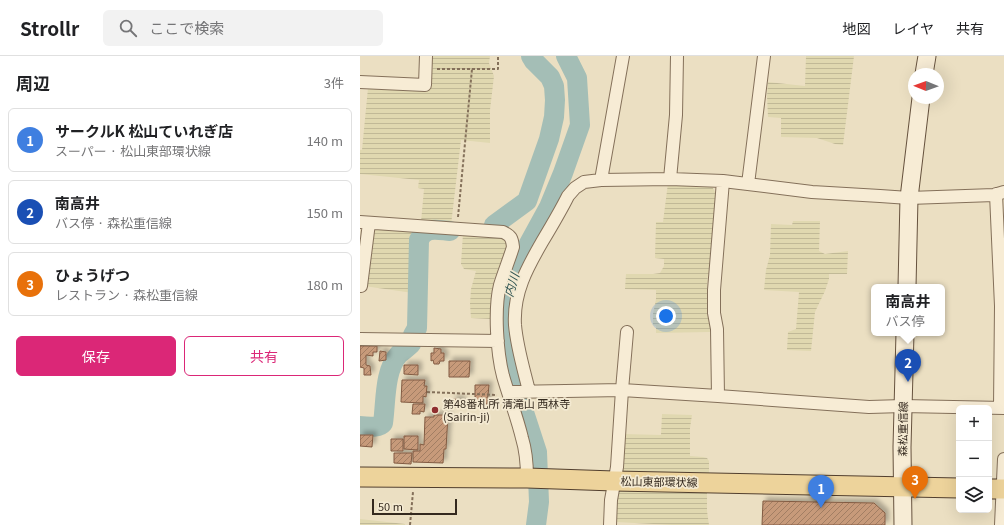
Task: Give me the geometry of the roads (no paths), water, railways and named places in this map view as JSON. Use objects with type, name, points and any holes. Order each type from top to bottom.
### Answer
[{"type":"main road","points":[[925,68],[927,56]]},
{"type":"main road","points":[[906,284],[909,198],[920,104]]},
{"type":"main road","name":"森松重信線","points":[[903,525],[902,447],[905,336]]},
{"type":"main road","name":"松山東部環状線","points":[[360,477],[527,478],[956,488]]},
{"type":"street","points":[[360,82],[425,85],[426,56]]},
{"type":"street","points":[[601,180],[623,56]]},
{"type":"street","points":[[670,179],[676,115],[677,56]]},
{"type":"street","points":[[748,184],[764,56]]},
{"type":"street","points":[[510,392],[622,390],[869,407],[903,406],[1002,408],[1003,306],[1000,193],[909,198],[812,192],[724,181],[670,179],[601,180],[584,182],[575,188],[568,196],[526,269],[519,288],[516,304],[515,324],[518,348],[527,391]]},
{"type":"street","points":[[718,396],[718,329],[714,313],[714,290],[724,181]]},
{"type":"street","points":[[361,286],[365,223],[503,232],[510,236],[513,247],[500,286],[498,341],[503,376],[510,392],[523,439],[527,478]]},
{"type":"street","points":[[610,525],[611,500],[617,467],[627,332]]},
{"type":"street","points":[[360,339],[498,341]]},
{"type":"street","points":[[1001,525],[999,489],[1004,459]]},
{"type":"waterway","points":[[494,225],[527,201],[549,139],[554,117],[554,86],[550,77],[531,56]]},
{"type":"waterway","name":"内川","points":[[536,525],[539,502],[537,452],[522,406],[506,343],[507,298],[520,260],[549,207],[580,125],[577,78],[566,56]]},
{"type":"waterway","points":[[413,335],[417,328],[419,240],[428,231],[450,231]]},
{"type":"waterway","points":[[360,426],[375,427],[383,423],[386,387],[391,369],[399,354],[411,344]]},
{"type":"place","name":"南高井","points":[[908,382]]},
{"type":"place","name":"第48番札所 清滝山 西林寺 (Sairin-ji)","points":[[435,410]]},
{"type":"place","name":"ひょうげつ","points":[[915,499]]},
{"type":"place","name":"サークルK 松山ていれぎ店","points":[[821,508]]}]
